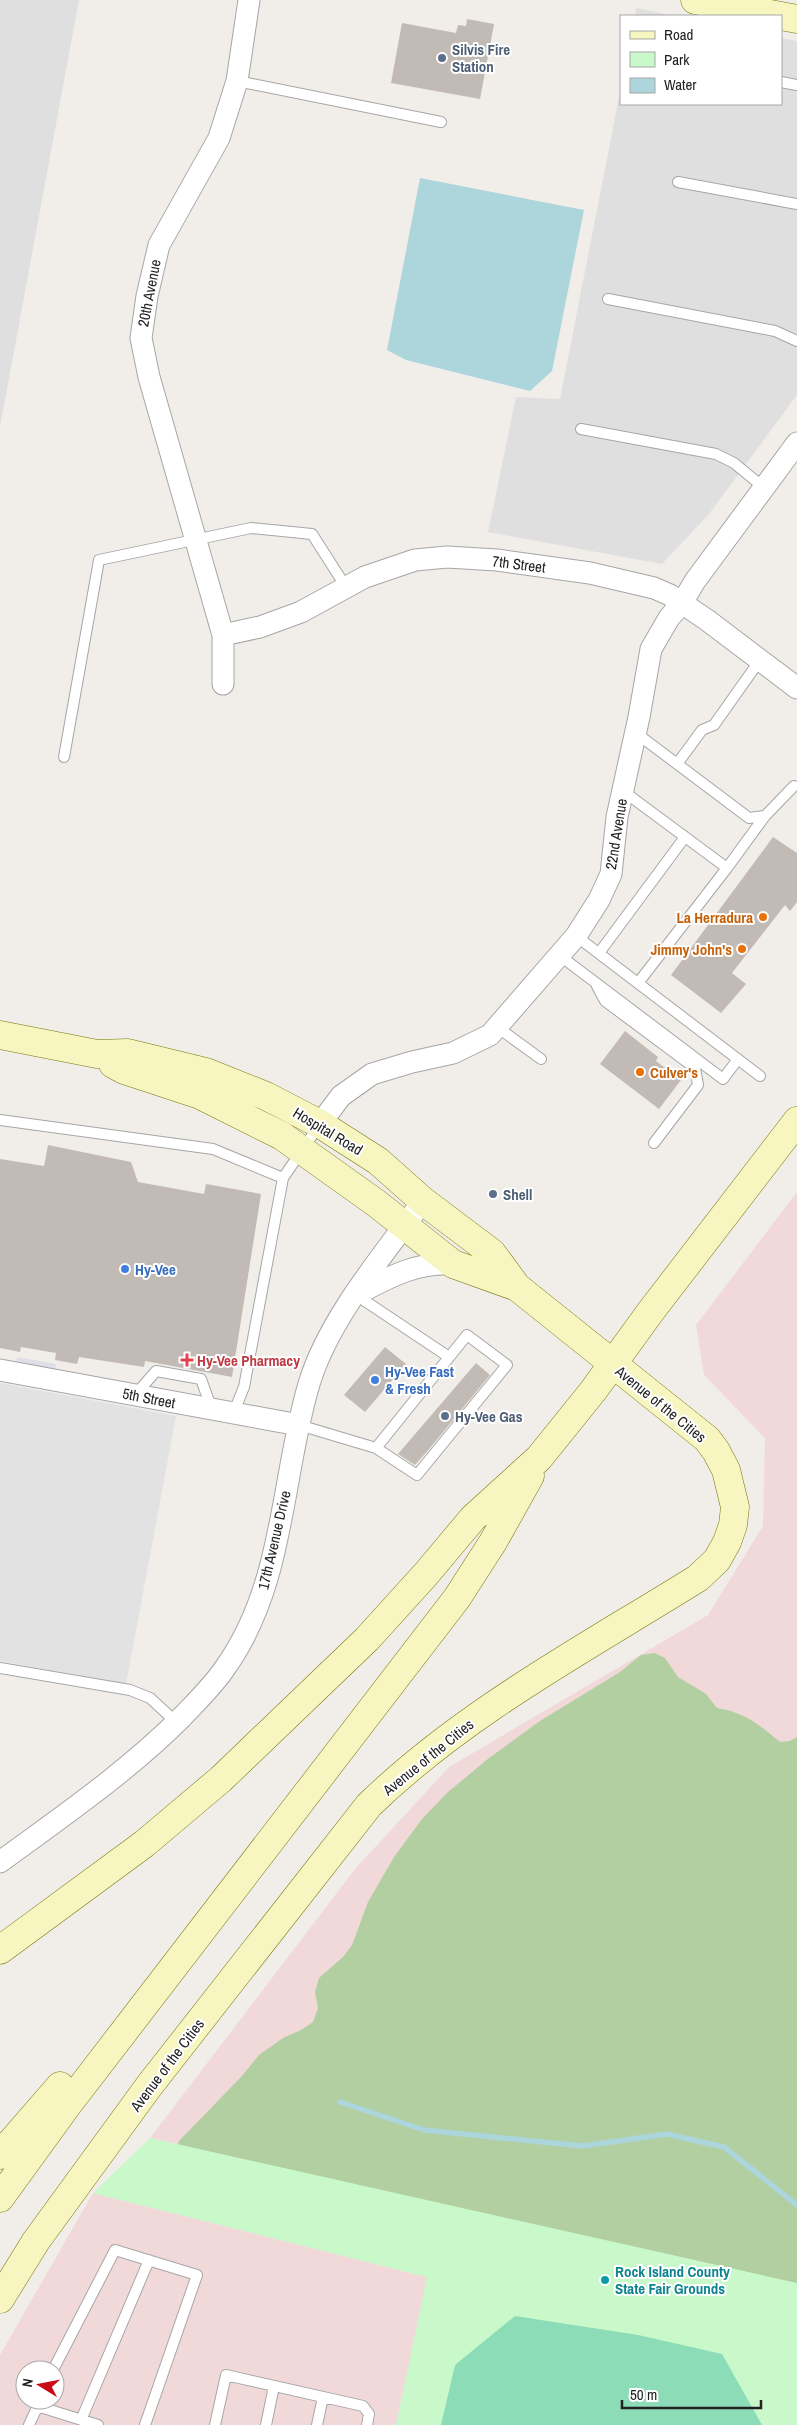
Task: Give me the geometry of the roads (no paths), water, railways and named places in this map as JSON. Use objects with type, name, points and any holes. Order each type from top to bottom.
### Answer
[{"type":"street","name":"20th Avenue","points":[[223,684],[223,634],[149,377],[141,338],[147,296],[159,245],[219,138],[237,81],[249,0]]},
{"type":"street","points":[[695,0],[776,15]]},
{"type":"street","points":[[782,16],[797,19]]},
{"type":"street","name":"22nd Avenue","points":[[320,1124],[340,1096],[372,1074],[412,1062],[453,1053],[490,1035],[576,936],[599,900],[611,874],[617,817],[636,733],[651,649],[669,618],[682,603],[695,581],[797,443]]},
{"type":"street","name":"7th Street","points":[[223,634],[260,627],[301,612],[365,578],[415,560],[447,557],[497,560],[590,573],[654,588],[682,603],[797,688]]},
{"type":"street","name":"Hospital Road","points":[[0,1035],[97,1054],[128,1053],[206,1072],[266,1096],[320,1124],[378,1161],[422,1201],[492,1253],[517,1287],[580,1336],[612,1364]]},
{"type":"street","name":"Hospital Road","points":[[97,1054],[124,1070],[200,1095],[256,1122],[302,1150],[453,1264],[517,1287]]},
{"type":"street","name":"Avenue of the Cities","points":[[0,2198],[66,2107],[457,1598],[493,1542],[539,1458],[797,1121]]},
{"type":"street","name":"17th Avenue Drive","points":[[0,1862],[88,1798],[155,1744],[208,1690],[226,1667],[241,1640],[262,1594],[274,1552],[298,1425],[319,1354],[336,1323],[422,1201]]},
{"type":"street","points":[[356,1295],[389,1277],[417,1266],[434,1263],[453,1264]]},
{"type":"street","name":"Avenue of the Cities","points":[[0,2299],[36,2241],[149,2086],[369,1805],[402,1773],[465,1725],[698,1578],[717,1560],[733,1525],[735,1507],[726,1470],[716,1451],[707,1440],[612,1364]]},
{"type":"street","name":"5th Street","points":[[0,1370],[298,1425]]},
{"type":"street","name":"Avenue of the Cities","points":[[0,1950],[144,1844],[221,1779],[345,1662],[426,1574],[473,1518],[539,1458]]},
{"type":"street","name":"Avenue of the Cities","points":[[0,2155],[37,2114],[89,2050],[211,1918]]},
{"type":"lane","points":[[237,81],[441,122]]},
{"type":"lane","points":[[782,82],[797,85]]},
{"type":"lane","points":[[678,182],[797,204]]},
{"type":"lane","points":[[608,299],[775,331],[797,340]]},
{"type":"lane","points":[[581,429],[716,454],[734,463],[764,488]]},
{"type":"lane","points":[[64,757],[99,560],[251,528],[312,534],[346,587]]},
{"type":"lane","points":[[677,764],[702,730],[714,725],[760,660]]},
{"type":"lane","points":[[636,733],[749,818],[765,816]]},
{"type":"lane","points":[[638,983],[765,816],[794,786]]},
{"type":"lane","points":[[623,791],[727,868]]},
{"type":"lane","points":[[599,953],[685,837]]},
{"type":"lane","points":[[576,936],[760,1076]]},
{"type":"lane","points":[[559,955],[723,1079],[738,1059]]},
{"type":"lane","points":[[596,983],[605,1001],[696,1068],[698,1085],[654,1144]]},
{"type":"lane","points":[[497,1027],[541,1060]]},
{"type":"lane","points":[[0,1120],[213,1149],[284,1178]]},
{"type":"lane","points":[[233,1414],[244,1387],[284,1178],[320,1124]]},
{"type":"lane","points":[[356,1295],[449,1357]]},
{"type":"lane","points":[[298,1425],[376,1448],[417,1475],[507,1365],[467,1335],[376,1448]]},
{"type":"lane","points":[[135,1395],[156,1371],[201,1378],[212,1410]]},
{"type":"lane","points":[[0,1668],[130,1690],[150,1698],[176,1722]]},
{"type":"lane","points":[[58,2360],[115,2250],[197,2275],[145,2425]]},
{"type":"lane","points":[[80,2420],[149,2260]]},
{"type":"lane","points":[[215,2425],[226,2375],[363,2406],[369,2414],[367,2425]]},
{"type":"lane","points":[[266,2425],[274,2386]]},
{"type":"lane","points":[[317,2425],[323,2396]]},
{"type":"lane","points":[[29,2425],[36,2410]]},
{"type":"lane","points":[[56,2410],[98,2425]]},
{"type":"water","points":[[420,178],[584,210],[552,371],[530,391],[406,360],[387,350]]},
{"type":"waterway","points":[[340,2102],[424,2130],[583,2146],[667,2134],[724,2147],[797,2205]]},
{"type":"place","name":"Silvis Fire Station","points":[[442,58]]},
{"type":"place","name":"La Herradura","points":[[763,917]]},
{"type":"place","name":"Jimmy John's","points":[[742,949]]},
{"type":"place","name":"Culver's","points":[[640,1072]]},
{"type":"place","name":"Shell","points":[[493,1194]]},
{"type":"place","name":"Hy-Vee","points":[[125,1269]]},
{"type":"place","name":"Hy-Vee Pharmacy","points":[[187,1360]]},
{"type":"place","name":"Hy-Vee Fast & Fresh","points":[[375,1380]]},
{"type":"place","name":"Hy-Vee Gas","points":[[445,1416]]},
{"type":"place","name":"Rock Island County State Fair Grounds","points":[[605,2280]]}]
